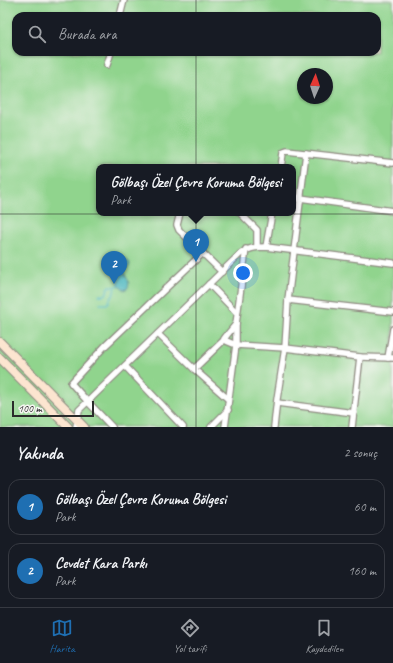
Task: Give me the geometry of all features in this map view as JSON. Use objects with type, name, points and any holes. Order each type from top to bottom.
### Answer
[{"type":"main road","points":[[0,342],[77,424],[84,427]]},
{"type":"main road","points":[[0,358],[68,427]]},
{"type":"street","points":[[121,12],[124,0]]},
{"type":"street","points":[[108,65],[110,56]]},
{"type":"street","points":[[281,164],[284,152],[289,151],[393,163]]},
{"type":"street","points":[[274,427],[285,348],[288,300],[306,153]]},
{"type":"street","points":[[296,197],[393,211]]},
{"type":"street","points":[[179,216],[177,226],[179,230],[222,272]]},
{"type":"street","points":[[243,216],[257,230],[257,247]]},
{"type":"street","points":[[266,247],[271,216]]},
{"type":"street","points":[[77,424],[79,410],[240,254],[246,250],[254,247],[266,247],[393,263]]},
{"type":"street","points":[[225,427],[236,345],[237,312],[246,250]]},
{"type":"street","points":[[112,427],[71,383],[105,346],[202,253]]},
{"type":"street","points":[[209,284],[237,312]]},
{"type":"street","points":[[288,300],[393,312]]},
{"type":"street","points":[[194,369],[224,340],[236,324]]},
{"type":"street","points":[[224,340],[236,345],[285,348],[360,357],[390,358],[393,329]]},
{"type":"street","points":[[158,334],[194,369],[228,398]]},
{"type":"street","points":[[352,427],[360,357]]},
{"type":"street","points":[[125,366],[184,427]]},
{"type":"street","points":[[277,403],[354,413]]},
{"type":"street","points":[[211,427],[228,409]]},
{"type":"green space","points":[[0,0],[393,0],[393,427],[0,427]]},
{"type":"water","points":[[122,257],[130,263],[129,267],[124,270],[129,284],[127,289],[124,290],[120,287],[113,273],[114,269],[119,267],[119,260]]},
{"type":"waterway","points":[[99,295],[105,295],[109,286],[115,287],[119,285]]},
{"type":"waterway","points":[[100,304],[107,304],[109,302],[113,296],[115,287]]},
{"type":"place","name":"Gölbaşı Özel Çevre Koruma Bölgesi","points":[[196,262]]},
{"type":"place","name":"Cevdet Kara Parkı","points":[[114,284]]}]
